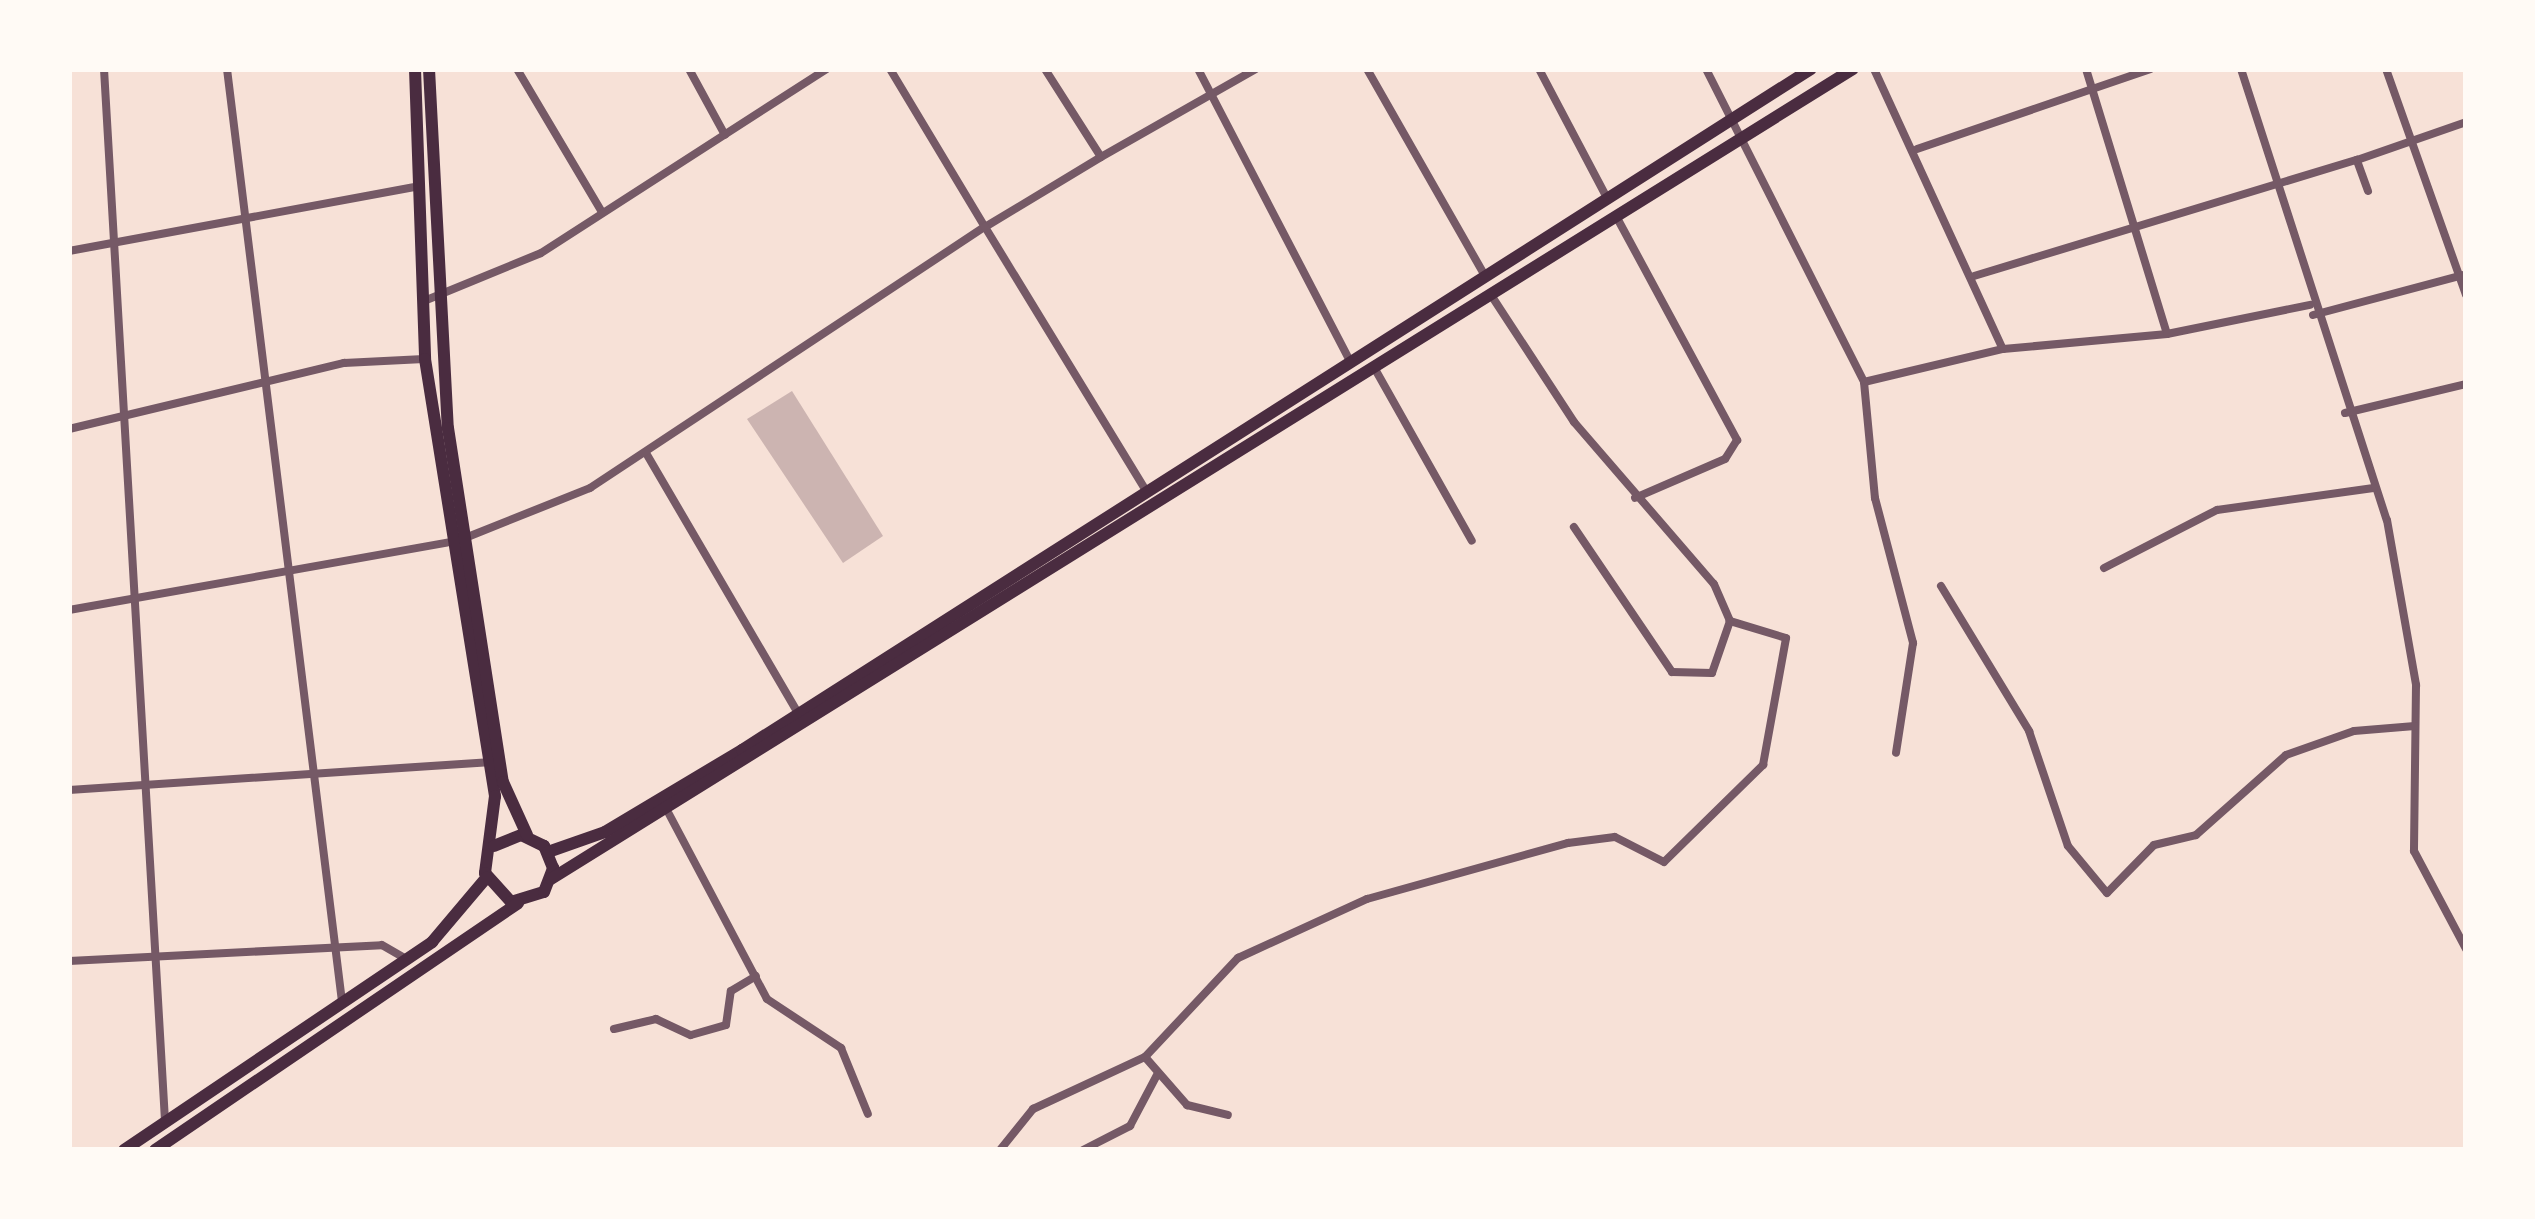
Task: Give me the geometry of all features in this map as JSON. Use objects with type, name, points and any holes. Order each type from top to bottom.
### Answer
[{"type":"main road","points":[[415,69],[413,188],[503,782],[527,836],[548,852],[551,880]]},
{"type":"main road","points":[[124,1150],[408,960],[486,878],[494,846],[488,762],[447,543],[425,359],[429,69]]},
{"type":"main road","points":[[548,852],[605,832],[1811,69]]},
{"type":"main road","points":[[155,1150],[551,880],[669,814],[1852,69]]},
{"type":"main road","points":[[1109,516],[1116,531]]},
{"type":"main road","points":[[494,846],[527,836]]},
{"type":"main road","points":[[486,878],[518,903]]},
{"type":"street","points":[[104,69],[141,604],[149,958],[166,1123]]},
{"type":"street","points":[[227,69],[238,219],[290,573],[342,1006]]},
{"type":"street","points":[[517,69],[602,212]]},
{"type":"street","points":[[689,69],[725,135]]},
{"type":"street","points":[[427,300],[541,253],[827,69]]},
{"type":"street","points":[[890,69],[1147,492]]},
{"type":"street","points":[[1046,69],[1101,157]]},
{"type":"street","points":[[1198,69],[1351,363]]},
{"type":"street","points":[[464,538],[646,453],[985,227],[1256,69]]},
{"type":"street","points":[[1367,69],[1486,277]]},
{"type":"street","points":[[1539,69],[1607,200]]},
{"type":"street","points":[[1706,69],[1743,134],[1864,382],[1875,498],[1913,644],[1896,753]]},
{"type":"street","points":[[1874,69],[1917,149],[2003,349]]},
{"type":"street","points":[[2086,69],[2167,334]]},
{"type":"street","points":[[1917,149],[2151,69]]},
{"type":"street","points":[[2241,69],[2312,310],[2374,488],[2409,624],[2415,726],[2408,803],[2420,876],[2466,949]]},
{"type":"street","points":[[2386,69],[2464,275],[2466,295]]},
{"type":"street","points":[[1974,276],[2277,187],[2466,122]]},
{"type":"street","points":[[2357,160],[2368,191]]},
{"type":"street","points":[[69,251],[413,188]]},
{"type":"street","points":[[1616,215],[1737,440],[1725,459],[1635,498]]},
{"type":"street","points":[[1864,382],[2003,349],[2167,334],[2312,310],[2464,275]]},
{"type":"street","points":[[1491,295],[1635,498],[1714,584],[1730,621],[1712,674],[1672,672],[1574,527]]},
{"type":"street","points":[[69,429],[261,383],[425,359]]},
{"type":"street","points":[[1375,369],[1472,541]]},
{"type":"street","points":[[2345,413],[2466,384]]},
{"type":"street","points":[[646,453],[798,712]]},
{"type":"street","points":[[2104,568],[2218,510],[2374,488]]},
{"type":"street","points":[[69,610],[141,604],[447,543]]},
{"type":"street","points":[[1941,586],[2029,731],[2068,846],[2107,893],[2154,845],[2196,835],[2286,755],[2354,731],[2415,726]]},
{"type":"street","points":[[1000,1150],[1033,1109],[1145,1057],[1238,958],[1367,898],[1600,838],[1664,862],[1763,765],[1780,717],[1786,638],[1730,621]]},
{"type":"street","points":[[69,790],[488,762]]},
{"type":"street","points":[[669,814],[755,976],[784,1016],[841,1048],[868,1114]]},
{"type":"street","points":[[69,961],[394,946],[408,960]]},
{"type":"street","points":[[614,1029],[669,1018],[692,1035],[726,1025],[731,992],[755,976]]},
{"type":"street","points":[[1145,1057],[1187,1105],[1228,1115]]},
{"type":"street","points":[[1083,1150],[1130,1126],[1157,1075]]},
{"type":"building","points":[[792,391],[883,536],[843,563],[747,419]]}]
